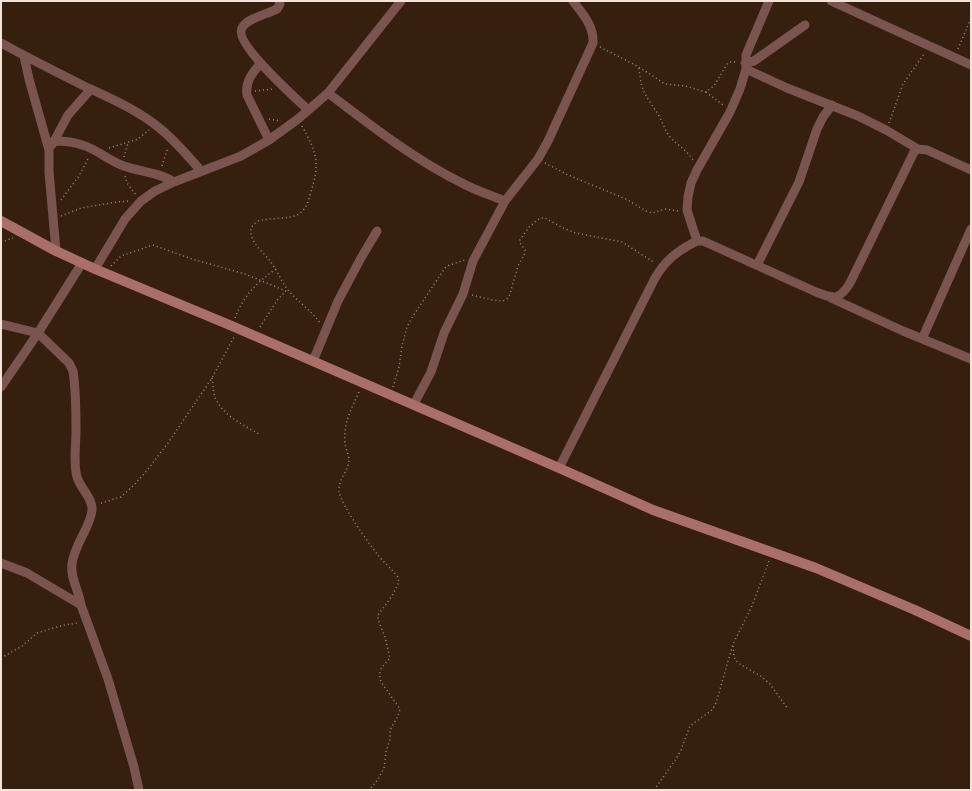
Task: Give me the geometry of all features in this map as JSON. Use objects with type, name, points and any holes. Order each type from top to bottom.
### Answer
[{"type":"street","points":[[279,1],[280,4],[277,9],[247,23],[241,30],[244,42],[261,63],[308,110]]},
{"type":"street","points":[[95,269],[125,218],[140,202],[155,191],[241,156],[269,140],[295,121],[328,93],[401,1]]},
{"type":"street","points":[[414,404],[431,372],[444,333],[463,294],[473,261],[505,201],[538,159],[548,141],[593,43],[594,34],[590,25],[573,1]]},
{"type":"street","points":[[698,241],[688,210],[688,197],[691,183],[730,112],[744,78],[746,55],[750,43],[769,1]]},
{"type":"street","points":[[830,1],[971,65]]},
{"type":"street","points":[[746,66],[804,25]]},
{"type":"street","points":[[1,42],[24,56],[113,99],[155,125],[172,140],[201,171]]},
{"type":"street","points":[[24,56],[29,80],[49,150],[49,172],[56,251]]},
{"type":"street","points":[[261,63],[248,80],[246,87],[247,95],[269,140]]},
{"type":"street","points":[[746,66],[787,88],[858,116],[886,130],[918,149],[927,150],[971,170]]},
{"type":"street","points":[[49,150],[68,116],[91,89]]},
{"type":"street","points":[[328,93],[430,165],[460,182],[505,201]]},
{"type":"street","points":[[757,265],[799,182],[817,128],[823,117],[832,106]]},
{"type":"street","points":[[55,141],[75,142],[95,150],[122,166],[160,175],[174,182]]},
{"type":"street","points":[[831,298],[839,297],[850,283],[911,156],[918,149]]},
{"type":"street","points":[[1,221],[82,264],[235,327],[414,404],[653,510],[816,568],[916,610],[971,636]]},
{"type":"street","points":[[922,339],[971,229]]},
{"type":"street","points":[[313,361],[349,281],[378,231]]},
{"type":"street","points":[[559,468],[610,364],[662,267],[671,258],[698,241],[708,243],[922,339],[971,359]]},
{"type":"street","points":[[1,386],[38,333],[82,264]]},
{"type":"street","points":[[1,324],[38,333],[69,363],[73,370],[76,424],[76,471],[80,484],[91,503],[92,509],[74,554],[72,565],[73,578],[81,605],[108,679],[134,767],[139,790]]},
{"type":"street","points":[[1,563],[27,573],[81,605]]},
{"type":"path","points":[[954,57],[971,18]]},
{"type":"path","points":[[593,43],[639,67],[666,84],[685,86],[706,92],[730,112]]},
{"type":"path","points":[[886,130],[903,84],[930,46]]},
{"type":"path","points":[[706,92],[714,86],[727,64],[730,62],[734,61],[746,66]]},
{"type":"path","points":[[639,67],[640,83],[646,97],[660,117],[669,135],[691,156],[697,170]]},
{"type":"path","points":[[247,95],[258,90],[268,88],[287,90]]},
{"type":"path","points":[[258,117],[295,121],[314,152],[317,163],[316,175],[308,203],[302,212],[296,216],[258,220],[253,224],[251,234],[253,240],[276,269],[287,290],[309,310],[325,332]]},
{"type":"path","points":[[52,208],[62,199],[79,176],[95,150],[128,143],[138,139],[155,125]]},
{"type":"path","points":[[160,175],[165,154],[172,140]]},
{"type":"path","points":[[128,143],[122,166],[127,183],[140,202]]},
{"type":"path","points":[[538,159],[568,175],[626,199],[652,213],[666,209],[688,210]]},
{"type":"path","points":[[53,220],[72,211],[88,206],[116,202],[140,202]]},
{"type":"path","points":[[463,294],[503,301],[508,298],[518,266],[525,253],[520,240],[529,227],[541,218],[545,218],[576,233],[622,242],[662,267]]},
{"type":"path","points":[[104,273],[121,256],[153,244],[192,259],[245,274],[287,290]]},
{"type":"path","points":[[390,394],[396,378],[405,333],[413,316],[447,266],[461,262],[477,253]]},
{"type":"path","points":[[91,503],[105,502],[121,497],[135,484],[164,448],[212,378],[235,327],[243,300],[260,280],[276,269]]},
{"type":"path","points":[[256,336],[278,299],[287,290]]},
{"type":"path","points":[[212,378],[215,397],[223,409],[232,418],[259,434]]},
{"type":"path","points":[[363,383],[346,420],[346,446],[349,458],[346,474],[340,482],[339,490],[341,499],[350,515],[375,551],[398,577],[399,582],[392,596],[378,615],[378,620],[385,637],[390,658],[379,672],[380,682],[400,709],[398,716],[390,730],[390,740],[386,752],[384,768],[377,781],[368,790]]},
{"type":"path","points":[[654,790],[676,759],[690,726],[712,710],[716,703],[721,690],[733,644],[752,606],[772,552]]},
{"type":"path","points":[[1,658],[22,646],[37,633],[64,625],[88,621]]},
{"type":"path","points":[[733,644],[734,657],[738,662],[762,677],[770,684],[788,709]]}]
